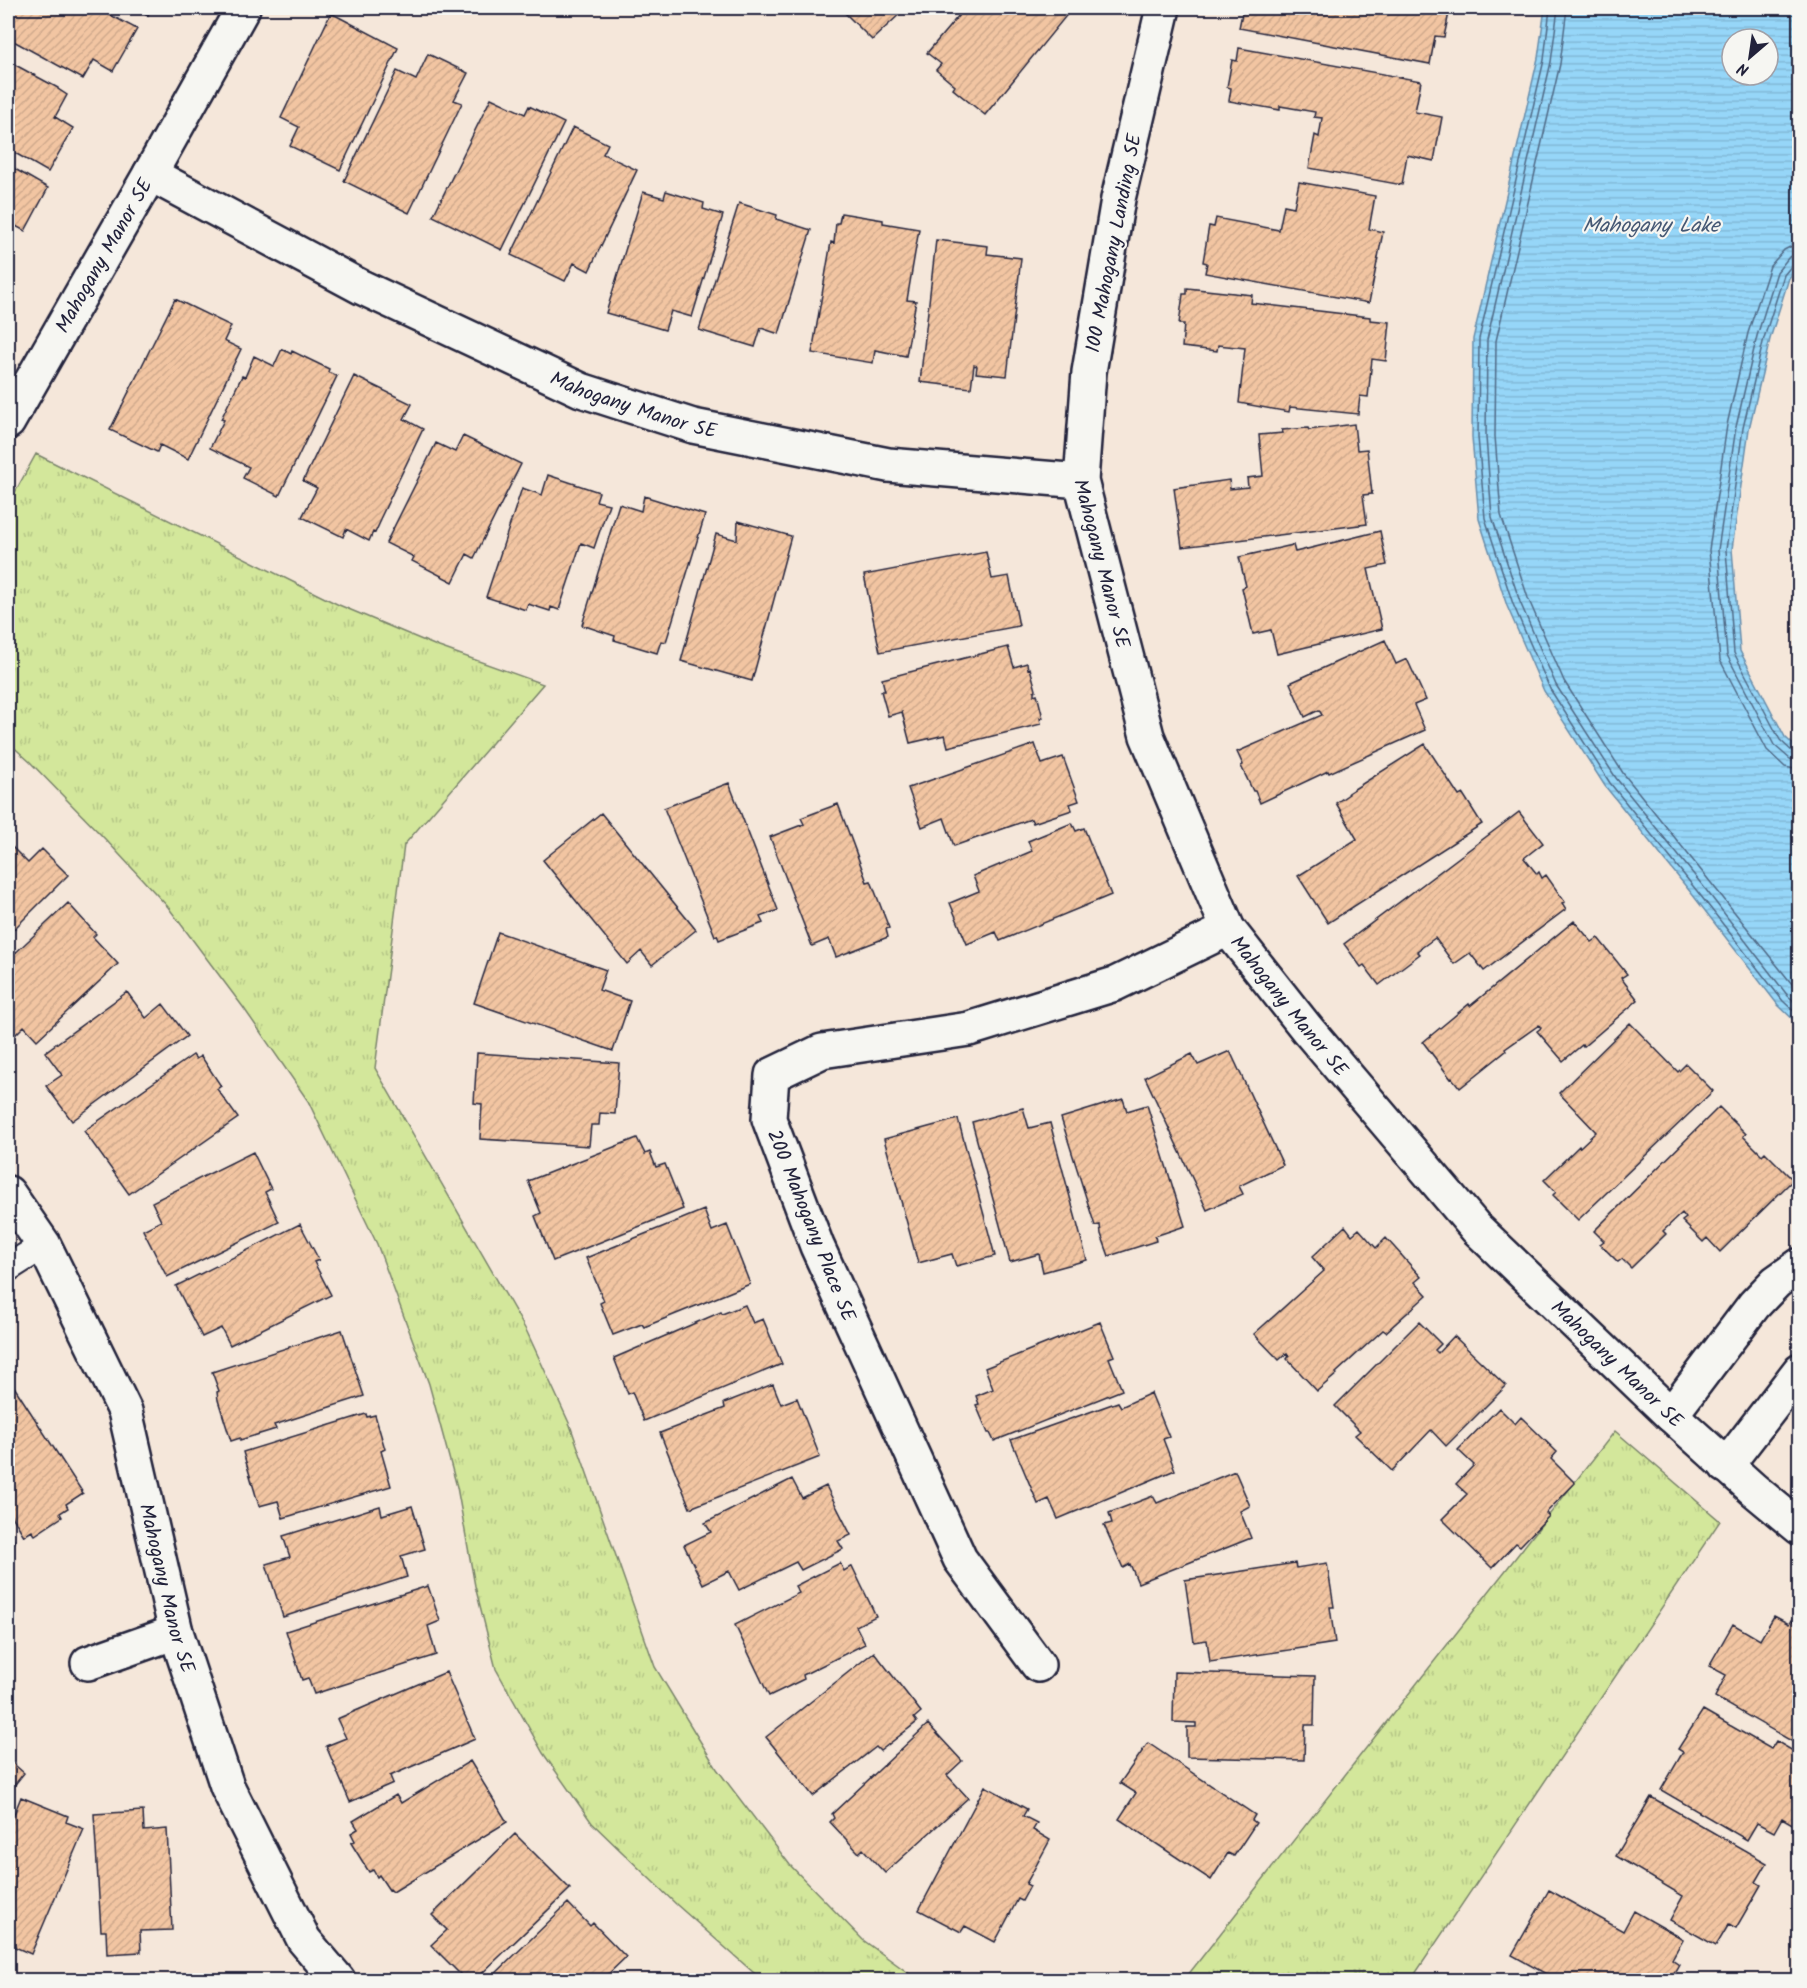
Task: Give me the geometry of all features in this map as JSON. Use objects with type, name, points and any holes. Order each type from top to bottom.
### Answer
[{"type":"street","points":[[150,174],[243,8]]},
{"type":"street","name":"100 Mahogany Landing SE","points":[[1081,481],[1089,372],[1118,199],[1163,8]]},
{"type":"street","name":"Mahogany Manor SE","points":[[8,422],[150,174],[361,287],[581,390],[693,426],[888,465],[1081,481],[1147,736],[1228,928],[1307,1029],[1476,1228],[1726,1466],[1800,1528]]},
{"type":"street","name":"200 Mahogany Place SE","points":[[1038,1665],[960,1559],[817,1246],[769,1119],[772,1075],[822,1051],[969,1029],[1115,984],[1228,928]]},
{"type":"street","name":"Mahogany Manor SE","points":[[8,1193],[44,1245],[126,1411],[176,1632],[227,1786],[304,1940],[338,1980]]},
{"type":"street","points":[[1671,1415],[1754,1305],[1776,1282],[1800,1265]]},
{"type":"street","points":[[1726,1466],[1800,1370]]},
{"type":"street","points":[[88,1663],[176,1632]]},
{"type":"lane","points":[[8,1268],[44,1245]]},
{"type":"green space","points":[[36,454],[339,605],[439,647],[543,684],[404,845],[375,1068],[527,1332],[570,1425],[655,1667],[717,1769],[790,1865],[863,1940],[918,1980],[762,1980],[677,1905],[592,1823],[543,1753],[496,1669],[475,1586],[457,1487],[429,1384],[377,1244],[308,1101],[243,1007],[168,907],[106,840],[8,742],[8,505]]},
{"type":"green space","points":[[1615,1431],[1720,1521],[1411,1980],[1184,1980]]},
{"type":"water","name":"Mahogany Lake","points":[[1545,8],[1799,8],[1799,265],[1789,278],[1770,339],[1749,429],[1732,549],[1740,651],[1785,737],[1799,750],[1799,1025],[1778,1005],[1605,786],[1544,691],[1507,606],[1479,519],[1472,437],[1473,339],[1538,58]]},
{"type":"building","points":[[8,8],[97,8],[137,29],[113,71],[94,60],[83,79],[8,38]]},
{"type":"building","points":[[133,8],[152,8],[148,15]]},
{"type":"building","points":[[840,8],[906,8],[872,40]]},
{"type":"building","points":[[965,8],[1066,8],[1070,11],[985,115],[953,89],[955,86],[936,70],[941,64],[927,53]]},
{"type":"building","points":[[1243,8],[1450,8],[1444,37],[1435,36],[1430,64],[1239,28]]},
{"type":"building","points":[[331,13],[398,48],[340,170],[290,146],[299,127],[281,118]]},
{"type":"building","points":[[1239,48],[1421,81],[1415,112],[1442,117],[1434,161],[1407,155],[1402,185],[1309,168],[1315,135],[1319,137],[1322,118],[1314,117],[1315,112],[1280,106],[1280,110],[1229,101],[1231,88],[1227,87],[1232,60],[1237,61]]},
{"type":"building","points":[[428,54],[468,73],[454,100],[462,103],[409,213],[344,181],[397,71],[416,80]]},
{"type":"building","points":[[8,61],[67,95],[55,117],[73,128],[48,172],[8,149]]},
{"type":"building","points":[[491,98],[525,114],[529,106],[564,123],[502,250],[433,216]]},
{"type":"building","points":[[573,127],[608,144],[603,154],[637,170],[589,271],[574,263],[565,281],[511,255]]},
{"type":"building","points":[[8,165],[48,188],[25,231],[12,224],[8,232]]},
{"type":"building","points":[[1299,182],[1375,196],[1369,229],[1383,232],[1369,303],[1205,273],[1207,263],[1203,262],[1209,226],[1214,227],[1216,218],[1279,230],[1284,205],[1294,207]]},
{"type":"building","points":[[666,191],[704,203],[703,209],[723,215],[692,317],[671,311],[665,330],[606,313],[643,192],[664,198]]},
{"type":"building","points":[[739,203],[777,215],[776,219],[811,230],[779,334],[761,328],[755,347],[699,330]]},
{"type":"building","points":[[841,213],[919,229],[907,300],[916,301],[906,356],[875,350],[873,363],[812,353],[831,242],[834,243],[836,223],[839,223]]},
{"type":"building","points":[[936,240],[988,246],[987,254],[1021,258],[1007,376],[976,373],[977,366],[974,365],[971,388],[920,382]]},
{"type":"building","points":[[1187,288],[1252,295],[1251,303],[1370,317],[1370,320],[1390,322],[1386,361],[1372,359],[1368,397],[1360,396],[1358,414],[1290,407],[1289,412],[1239,403],[1245,348],[1218,345],[1217,351],[1182,347],[1184,324],[1179,324],[1183,294],[1187,294]]},
{"type":"building","points":[[175,299],[231,326],[224,341],[241,349],[188,459],[160,445],[157,452],[110,430]]},
{"type":"building","points":[[282,349],[291,354],[292,351],[329,369],[328,372],[337,376],[279,496],[243,478],[249,467],[210,448],[224,420],[221,419],[254,356],[274,366]]},
{"type":"building","points":[[354,376],[412,404],[404,419],[423,429],[375,533],[373,532],[369,541],[346,529],[343,537],[302,517],[317,488],[303,481]]},
{"type":"building","points":[[1354,424],[1357,450],[1367,449],[1372,494],[1363,495],[1367,524],[1182,547],[1174,488],[1229,480],[1230,489],[1248,487],[1247,478],[1263,476],[1259,435],[1283,433],[1282,430],[1308,428],[1309,430]]},
{"type":"building","points":[[463,436],[521,464],[474,558],[467,554],[453,582],[412,561],[414,557],[386,543],[436,443],[455,452]]},
{"type":"building","points":[[548,475],[599,492],[596,501],[609,504],[594,548],[581,543],[559,610],[551,607],[550,611],[528,604],[526,610],[486,597],[522,488],[542,495]]},
{"type":"building","points":[[644,496],[705,515],[666,642],[661,641],[657,653],[614,640],[615,636],[582,625],[619,504],[641,511]]},
{"type":"building","points":[[738,521],[791,536],[752,681],[681,661],[716,534],[737,540]]},
{"type":"building","points":[[1380,531],[1387,565],[1368,569],[1382,629],[1277,654],[1271,630],[1253,634],[1242,588],[1246,586],[1239,557],[1293,545],[1295,552]]},
{"type":"building","points":[[986,552],[992,579],[1009,576],[1019,626],[880,652],[864,575]]},
{"type":"building","points":[[1385,640],[1396,664],[1407,659],[1426,700],[1414,705],[1425,730],[1260,803],[1241,766],[1243,765],[1237,752],[1322,715],[1319,710],[1305,717],[1290,683]]},
{"type":"building","points":[[1008,647],[1014,667],[1027,663],[1028,669],[1030,668],[1036,690],[1034,695],[1037,694],[1043,718],[1040,718],[1041,724],[948,747],[945,735],[910,743],[902,712],[888,716],[881,691],[885,691],[882,679]]},
{"type":"building","points":[[1035,744],[1042,764],[1063,757],[1079,801],[1070,804],[1072,810],[1033,823],[1031,819],[954,846],[944,818],[922,827],[908,788]]},
{"type":"building","points":[[1425,744],[1459,796],[1463,794],[1482,824],[1328,923],[1298,876],[1357,839],[1336,803]]},
{"type":"building","points":[[729,783],[778,910],[760,917],[763,923],[719,940],[717,935],[715,936],[664,808]]},
{"type":"building","points":[[838,804],[867,882],[871,881],[889,928],[886,929],[888,937],[836,957],[829,939],[812,946],[770,837],[804,824],[801,818]]},
{"type":"building","points":[[1519,812],[1543,843],[1524,858],[1542,878],[1546,875],[1565,902],[1562,903],[1566,909],[1484,971],[1470,953],[1454,964],[1435,938],[1417,951],[1420,954],[1379,985],[1364,965],[1361,967],[1344,944]]},
{"type":"building","points":[[601,813],[696,930],[652,965],[641,951],[627,964],[543,860]]},
{"type":"building","points":[[1072,823],[1076,831],[1084,828],[1111,895],[1000,941],[996,932],[967,944],[950,903],[979,891],[973,876],[1032,851],[1028,841]]},
{"type":"building","points":[[8,843],[28,863],[42,849],[68,875],[8,935]]},
{"type":"building","points":[[68,903],[96,934],[93,937],[118,964],[37,1040],[24,1026],[10,1040],[8,1037],[8,960]]},
{"type":"building","points":[[1574,921],[1592,942],[1598,938],[1627,974],[1621,978],[1638,1000],[1563,1061],[1537,1031],[1541,1028],[1539,1025],[1505,1049],[1506,1051],[1460,1088],[1423,1042]]},
{"type":"building","points":[[498,932],[606,970],[599,990],[630,1001],[613,1051],[474,1003]]},
{"type":"building","points":[[127,992],[146,1018],[163,1004],[187,1036],[72,1121],[46,1086],[62,1075],[45,1052]]},
{"type":"building","points":[[1630,1023],[1678,1072],[1686,1064],[1713,1091],[1578,1220],[1553,1195],[1556,1192],[1544,1180],[1596,1132],[1559,1093]]},
{"type":"building","points":[[1230,1051],[1283,1165],[1239,1186],[1243,1194],[1207,1210],[1145,1077],[1192,1054],[1198,1065]]},
{"type":"building","points":[[477,1053],[619,1063],[615,1114],[600,1113],[599,1125],[591,1125],[589,1146],[480,1139],[482,1104],[474,1103]]},
{"type":"building","points":[[193,1055],[196,1059],[201,1056],[221,1086],[217,1089],[238,1118],[129,1194],[84,1131]]},
{"type":"building","points":[[1123,1099],[1127,1111],[1147,1105],[1185,1226],[1155,1236],[1156,1241],[1109,1256],[1100,1225],[1095,1226],[1061,1118]]},
{"type":"building","points":[[1719,1107],[1746,1134],[1743,1136],[1762,1155],[1765,1152],[1793,1180],[1720,1252],[1707,1238],[1703,1242],[1682,1221],[1686,1218],[1682,1213],[1663,1231],[1666,1234],[1631,1268],[1622,1259],[1618,1262],[1600,1244],[1604,1241],[1594,1231]]},
{"type":"building","points":[[1023,1108],[1029,1128],[1050,1123],[1087,1260],[1043,1272],[1039,1254],[1010,1262],[972,1122]]},
{"type":"building","points":[[958,1119],[995,1256],[956,1266],[952,1254],[918,1263],[884,1139]]},
{"type":"building","points":[[637,1138],[645,1154],[650,1152],[656,1167],[665,1164],[683,1209],[553,1261],[535,1216],[541,1213],[528,1181]]},
{"type":"building","points":[[253,1152],[271,1189],[265,1192],[279,1222],[167,1277],[143,1230],[161,1221],[152,1202]]},
{"type":"building","points":[[704,1210],[712,1231],[727,1225],[750,1284],[644,1327],[642,1324],[613,1335],[600,1303],[604,1301],[586,1258]]},
{"type":"building","points":[[300,1224],[319,1260],[314,1262],[331,1295],[230,1345],[221,1328],[202,1337],[176,1286]]},
{"type":"building","points":[[1345,1226],[1352,1235],[1359,1229],[1376,1248],[1386,1238],[1421,1277],[1415,1282],[1427,1295],[1386,1332],[1383,1330],[1317,1391],[1287,1359],[1289,1356],[1287,1353],[1279,1360],[1254,1334],[1324,1271],[1312,1257]]},
{"type":"building","points":[[745,1305],[753,1323],[763,1319],[782,1364],[644,1421],[632,1392],[628,1394],[614,1358],[721,1312],[722,1314]]},
{"type":"building","points":[[1100,1322],[1114,1356],[1109,1358],[1122,1390],[994,1441],[976,1405],[979,1404],[976,1396],[993,1389],[985,1368]]},
{"type":"building","points":[[1419,1322],[1441,1344],[1435,1350],[1438,1353],[1454,1336],[1506,1386],[1446,1446],[1431,1430],[1392,1471],[1355,1435],[1360,1431],[1335,1406]]},
{"type":"building","points":[[342,1330],[364,1396],[274,1425],[276,1429],[231,1441],[212,1372]]},
{"type":"building","points":[[9,1379],[83,1493],[66,1504],[68,1508],[60,1513],[62,1517],[35,1535],[32,1531],[24,1536],[8,1509]]},
{"type":"building","points":[[773,1384],[781,1404],[797,1398],[820,1457],[690,1508],[660,1433],[725,1408],[724,1403]]},
{"type":"building","points":[[1151,1393],[1169,1437],[1163,1439],[1175,1470],[1058,1519],[1049,1499],[1038,1504],[1011,1440],[1118,1402],[1121,1407]]},
{"type":"building","points":[[1499,1408],[1515,1424],[1521,1417],[1557,1452],[1551,1459],[1575,1483],[1546,1513],[1549,1516],[1520,1546],[1516,1543],[1492,1568],[1442,1519],[1467,1494],[1456,1484],[1474,1465],[1458,1450]]},
{"type":"building","points":[[366,1414],[367,1417],[375,1415],[385,1449],[381,1451],[391,1486],[283,1518],[278,1501],[259,1506],[243,1452]]},
{"type":"building","points":[[1235,1471],[1250,1506],[1240,1511],[1251,1538],[1138,1583],[1130,1564],[1123,1568],[1104,1525],[1112,1523],[1109,1513],[1153,1496],[1157,1503]]},
{"type":"building","points":[[792,1479],[802,1498],[826,1486],[851,1535],[838,1541],[843,1549],[801,1570],[796,1562],[739,1590],[729,1571],[703,1584],[684,1545],[711,1532],[705,1523]]},
{"type":"building","points":[[380,1506],[382,1515],[412,1506],[425,1549],[401,1556],[407,1577],[283,1617],[266,1564],[290,1557],[283,1536]]},
{"type":"building","points":[[8,1531],[15,1542],[8,1547]]},
{"type":"building","points":[[840,1563],[844,1571],[852,1566],[876,1616],[856,1626],[865,1644],[803,1675],[804,1679],[769,1696],[735,1625],[799,1593],[795,1586]]},
{"type":"building","points":[[1295,1563],[1296,1568],[1327,1563],[1334,1607],[1330,1607],[1335,1643],[1210,1662],[1207,1640],[1194,1642],[1185,1580]]},
{"type":"building","points":[[428,1586],[440,1621],[428,1626],[436,1655],[314,1694],[308,1678],[302,1680],[286,1631]]},
{"type":"building","points":[[1774,1616],[1789,1624],[1791,1620],[1800,1625],[1800,1746],[1715,1697],[1726,1675],[1709,1666],[1733,1624],[1760,1640]]},
{"type":"building","points":[[874,1652],[921,1712],[914,1718],[917,1722],[880,1751],[876,1747],[813,1796],[766,1737]]},
{"type":"building","points":[[446,1672],[475,1739],[390,1776],[393,1783],[350,1802],[326,1746],[346,1738],[337,1719]]},
{"type":"building","points":[[1174,1672],[1315,1676],[1314,1725],[1305,1725],[1304,1760],[1187,1757],[1187,1727],[1196,1727],[1196,1723],[1173,1722]]},
{"type":"building","points":[[1703,1710],[1771,1749],[1776,1741],[1800,1755],[1800,1815],[1794,1825],[1782,1818],[1774,1832],[1757,1823],[1747,1840],[1661,1790],[1683,1752],[1678,1749]]},
{"type":"building","points":[[928,1724],[962,1761],[947,1775],[968,1798],[885,1873],[863,1849],[859,1853],[830,1822],[834,1818],[832,1814]]},
{"type":"building","points":[[1148,1743],[1255,1815],[1252,1820],[1256,1823],[1234,1856],[1228,1853],[1211,1880],[1119,1819],[1136,1793],[1120,1783]]},
{"type":"building","points":[[8,1759],[24,1773],[8,1793]]},
{"type":"building","points":[[470,1761],[507,1822],[393,1892],[389,1890],[379,1875],[377,1877],[373,1870],[369,1872],[351,1843],[355,1841],[351,1833],[358,1829],[353,1821],[396,1795],[401,1803]]},
{"type":"building","points":[[985,1786],[1027,1809],[1023,1816],[1037,1823],[1033,1830],[1050,1840],[1026,1884],[1030,1886],[1022,1901],[1018,1899],[995,1942],[965,1926],[961,1932],[919,1910]]},
{"type":"building","points":[[21,1797],[68,1816],[66,1822],[84,1829],[31,1954],[8,1944],[8,1829]]},
{"type":"building","points":[[1651,1797],[1767,1863],[1756,1882],[1761,1885],[1736,1928],[1729,1924],[1716,1946],[1670,1920],[1683,1896],[1616,1856]]},
{"type":"building","points":[[143,1811],[144,1831],[167,1829],[172,1930],[140,1931],[141,1952],[107,1954],[106,1931],[101,1931],[94,1814]]},
{"type":"building","points":[[515,1834],[570,1889],[475,1980],[466,1980],[431,1945],[447,1930],[432,1915]]},
{"type":"building","points":[[1549,1890],[1623,1931],[1634,1911],[1683,1939],[1672,1959],[1679,1964],[1670,1980],[1557,1980],[1512,1955]]},
{"type":"building","points":[[568,1903],[590,1926],[593,1923],[626,1957],[604,1980],[489,1980]]}]
